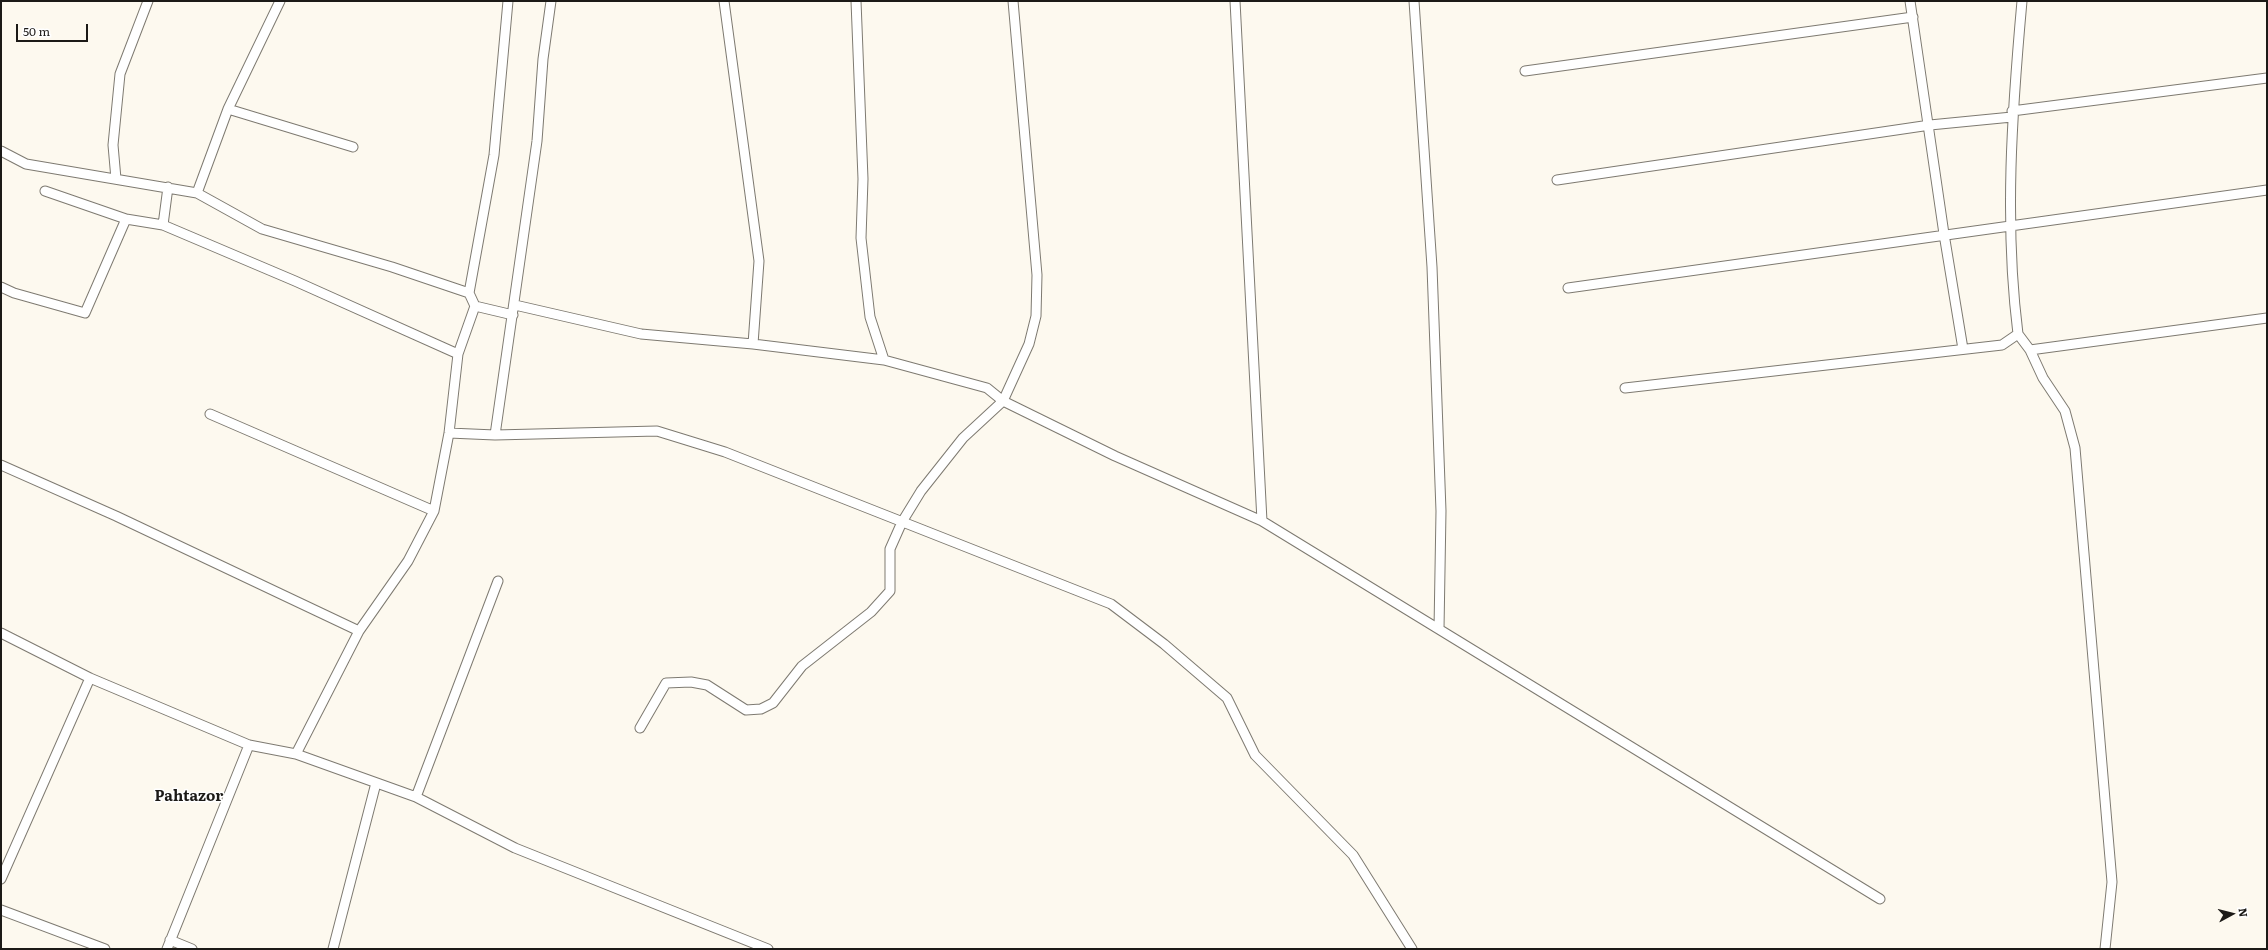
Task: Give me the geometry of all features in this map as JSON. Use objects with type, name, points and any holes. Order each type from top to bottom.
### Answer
[{"type":"street","points":[[116,179],[113,145],[120,74],[148,1]]},
{"type":"street","points":[[197,193],[228,109],[280,1]]},
{"type":"street","points":[[296,754],[359,632],[408,561],[434,511],[449,433],[458,354],[474,306],[469,293],[494,154],[508,1]]},
{"type":"street","points":[[495,434],[515,305],[537,141],[543,59],[551,1]]},
{"type":"street","points":[[724,1],[759,261],[753,344]]},
{"type":"street","points":[[856,1],[863,178],[861,238],[870,317],[884,360]]},
{"type":"street","points":[[640,728],[666,683],[691,682],[707,685],[746,710],[761,709],[773,703],[802,666],[871,612],[890,591],[890,549],[902,522],[921,490],[963,438],[1003,401],[1029,344],[1036,316],[1037,275],[1013,1]]},
{"type":"street","points":[[1236,1],[1262,521]]},
{"type":"street","points":[[1414,1],[1432,267],[1441,495],[1439,629]]},
{"type":"street","points":[[1910,1],[1930,125],[1944,234],[1963,349]]},
{"type":"street","points":[[2022,1],[2012,114],[2010,226],[2012,286],[2018,334],[2030,350],[2043,378],[2065,411],[2076,448],[2112,882],[2105,949]]},
{"type":"street","points":[[1525,71],[1913,17]]},
{"type":"street","points":[[1557,180],[1930,125],[2267,78]]},
{"type":"street","points":[[228,109],[353,147]]},
{"type":"street","points":[[1,150],[26,164],[197,193],[262,229],[392,266],[469,293]]},
{"type":"street","points":[[163,225],[168,187]]},
{"type":"street","points":[[1568,288],[1944,234],[2267,190]]},
{"type":"street","points":[[44,191],[126,219],[163,225],[295,281],[458,354]]},
{"type":"street","points":[[1,287],[14,293],[85,313],[126,219]]},
{"type":"street","points":[[515,305],[641,334],[753,344],[884,360],[987,388],[1003,401],[1115,456],[1262,521],[1880,899]]},
{"type":"street","points":[[474,306],[513,315]]},
{"type":"street","points":[[2030,350],[2267,318]]},
{"type":"street","points":[[1625,388],[2002,345],[2018,334]]},
{"type":"street","points":[[210,414],[434,511]]},
{"type":"street","points":[[449,433],[495,434],[657,431],[725,452],[1111,604],[1164,644],[1227,698],[1255,755],[1353,855],[1412,949]]},
{"type":"street","points":[[1,465],[116,516],[359,632]]},
{"type":"street","points":[[416,797],[498,581]]},
{"type":"street","points":[[1,633],[90,678],[249,745],[296,754],[416,797],[515,848],[768,949]]},
{"type":"street","points":[[1,879],[90,678]]},
{"type":"street","points":[[192,949],[169,944],[249,745]]},
{"type":"street","points":[[333,949],[376,783]]},
{"type":"street","points":[[1,910],[105,949]]},
{"type":"district","name":"Pahtazor","points":[[189,797]]}]
